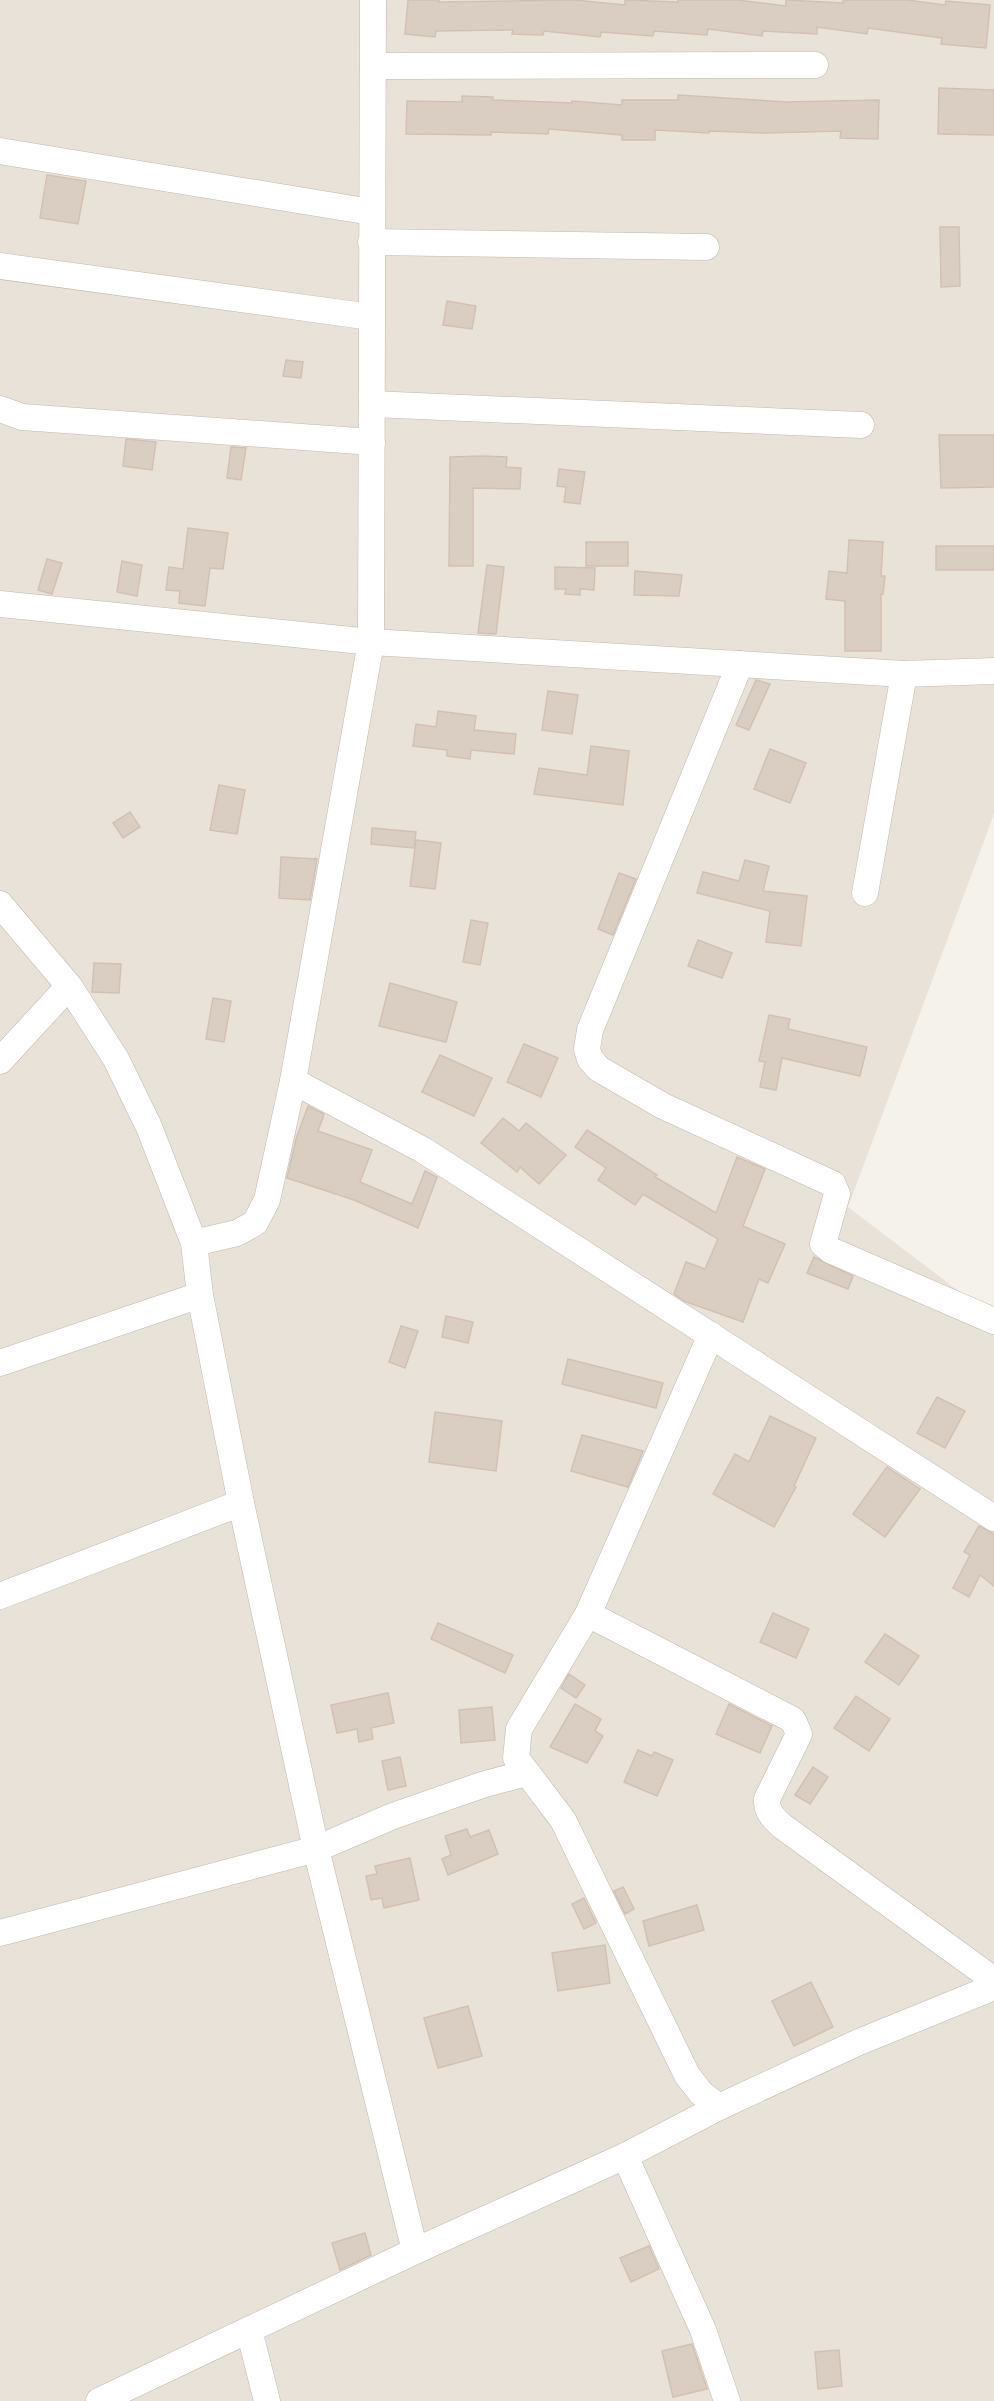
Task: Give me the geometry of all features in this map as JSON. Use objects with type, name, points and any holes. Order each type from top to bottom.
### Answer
[{"type":"street","points":[[194,1243],[237,1233],[255,1223],[267,1200],[292,1081],[371,642],[373,0]]},
{"type":"street","points":[[372,66],[815,65]]},
{"type":"street","points":[[0,151],[371,212]]},
{"type":"street","points":[[371,242],[706,247]]},
{"type":"street","points":[[0,266],[371,317]]},
{"type":"street","points":[[372,404],[861,425]]},
{"type":"street","points":[[0,409],[22,417],[372,442]]},
{"type":"street","points":[[0,604],[371,642],[903,674],[994,671]]},
{"type":"street","points":[[740,664],[591,1030],[587,1049],[590,1059],[599,1069],[663,1106],[833,1185],[837,1194],[823,1244],[830,1250],[994,1321]]},
{"type":"street","points":[[865,893],[903,674]]},
{"type":"street","points":[[0,904],[69,986],[116,1059],[149,1127],[194,1243],[200,1295],[241,1503],[316,1849],[415,2251]]},
{"type":"street","points":[[0,1061],[69,986]]},
{"type":"street","points":[[292,1081],[423,1150],[994,1518]]},
{"type":"street","points":[[0,1364],[200,1295]]},
{"type":"street","points":[[711,1335],[588,1614],[519,1729],[516,1758],[563,1820],[687,2075],[701,2093],[719,2107]]},
{"type":"street","points":[[0,1596],[241,1503]]},
{"type":"street","points":[[588,1614],[793,1720],[799,1734],[767,1799],[766,1806],[771,1815],[782,1827],[994,1980]]},
{"type":"street","points":[[0,1933],[316,1849],[393,1816],[482,1785],[526,1773]]},
{"type":"street","points":[[99,2401],[415,2251],[625,2156],[719,2107],[859,2042],[994,1988]]},
{"type":"street","points":[[625,2156],[703,2330],[727,2401]]},
{"type":"street","points":[[249,2330],[267,2401]]},
{"type":"shaded area","points":[[0,0],[994,0],[994,814],[848,1207],[994,1318],[994,2401],[0,2401]]},
{"type":"building","points":[[408,0],[439,0],[439,2],[575,0],[625,5],[625,0],[678,2],[678,0],[737,0],[786,6],[786,0],[843,3],[843,0],[907,0],[945,5],[946,1],[990,5],[986,48],[941,44],[942,38],[868,28],[867,34],[817,27],[817,34],[763,31],[762,36],[708,29],[707,35],[654,31],[653,36],[601,32],[600,37],[544,31],[543,35],[512,34],[513,30],[436,31],[435,37],[405,34]]},
{"type":"building","points":[[939,88],[994,90],[994,135],[938,134]]},
{"type":"building","points":[[678,95],[787,102],[879,100],[878,139],[840,138],[841,131],[765,133],[709,131],[709,133],[655,130],[655,140],[622,140],[622,135],[549,129],[548,134],[491,132],[491,135],[406,134],[407,101],[462,102],[462,96],[493,97],[493,100],[572,103],[572,101],[622,105],[622,100],[678,100]]},
{"type":"building","points":[[47,175],[86,181],[78,224],[40,218]]},
{"type":"building","points":[[940,227],[959,227],[960,286],[941,287]]},
{"type":"building","points":[[447,301],[476,306],[472,329],[443,325]]},
{"type":"building","points":[[286,360],[303,362],[301,378],[283,376]]},
{"type":"building","points":[[939,435],[994,435],[994,487],[941,488]]},
{"type":"building","points":[[126,439],[156,442],[152,470],[123,466]]},
{"type":"building","points":[[231,447],[246,448],[241,480],[227,478]]},
{"type":"building","points":[[450,457],[507,457],[506,467],[521,468],[520,489],[473,488],[473,566],[449,566]]},
{"type":"building","points":[[559,469],[585,472],[580,504],[564,502],[566,487],[557,486]]},
{"type":"building","points":[[188,528],[228,533],[223,569],[210,568],[205,606],[179,603],[180,591],[166,590],[169,567],[183,569]]},
{"type":"building","points":[[849,540],[883,542],[881,576],[885,576],[883,594],[881,594],[881,651],[845,651],[845,601],[826,599],[829,571],[847,573]]},
{"type":"building","points":[[586,542],[628,542],[628,566],[586,566]]},
{"type":"building","points":[[936,546],[994,546],[994,570],[936,570]]},
{"type":"building","points":[[47,559],[62,563],[52,594],[38,590]]},
{"type":"building","points":[[122,561],[142,565],[137,596],[117,592]]},
{"type":"building","points":[[487,565],[504,567],[496,634],[478,633]]},
{"type":"building","points":[[555,567],[595,568],[594,590],[580,589],[580,595],[565,594],[566,589],[555,589]]},
{"type":"building","points":[[635,571],[682,575],[679,596],[634,595]]},
{"type":"building","points":[[756,680],[770,684],[749,730],[736,725]]},
{"type":"building","points":[[548,691],[578,695],[572,734],[542,730]]},
{"type":"building","points":[[438,711],[476,716],[474,730],[516,734],[514,754],[471,750],[470,759],[447,756],[447,750],[413,746],[416,724],[436,727]]},
{"type":"building","points":[[591,746],[629,751],[623,805],[534,794],[539,768],[587,775]]},
{"type":"building","points":[[770,749],[806,763],[790,803],[754,789]]},
{"type":"building","points":[[219,785],[245,790],[237,834],[210,830]]},
{"type":"building","points":[[130,812],[140,827],[123,838],[113,823]]},
{"type":"building","points":[[372,828],[416,832],[414,848],[371,844]]},
{"type":"building","points":[[416,840],[441,843],[435,889],[410,886]]},
{"type":"building","points":[[281,857],[317,859],[310,900],[279,898]]},
{"type":"building","points":[[745,860],[769,866],[763,891],[807,896],[801,946],[766,942],[770,911],[697,893],[703,872],[739,881]]},
{"type":"building","points":[[619,873],[636,879],[613,935],[598,929]]},
{"type":"building","points":[[471,920],[488,923],[480,965],[463,962]]},
{"type":"building","points":[[698,940],[732,953],[722,978],[688,966]]},
{"type":"building","points":[[94,963],[121,964],[119,993],[92,992]]},
{"type":"building","points":[[390,983],[457,1002],[446,1042],[379,1026]]},
{"type":"building","points":[[213,998],[231,1001],[224,1042],[206,1039]]},
{"type":"building","points":[[769,1015],[790,1019],[788,1029],[867,1047],[860,1076],[782,1058],[776,1090],[760,1087],[765,1062],[759,1061]]},
{"type":"building","points":[[524,1044],[558,1058],[541,1097],[507,1082]]},
{"type":"building","points":[[440,1055],[492,1078],[474,1116],[422,1092]]},
{"type":"building","points":[[308,1106],[324,1114],[318,1131],[372,1150],[360,1182],[412,1204],[425,1171],[437,1177],[418,1228],[354,1200],[287,1178],[296,1139]]},
{"type":"building","points":[[503,1118],[519,1131],[526,1123],[566,1155],[539,1184],[520,1167],[517,1172],[481,1143]]},
{"type":"building","points":[[587,1130],[657,1175],[655,1177],[716,1213],[737,1157],[765,1169],[743,1226],[785,1244],[768,1283],[759,1279],[743,1322],[684,1301],[674,1294],[686,1262],[705,1269],[718,1239],[643,1194],[635,1205],[598,1180],[606,1168],[575,1147]]},
{"type":"building","points":[[814,1257],[853,1276],[848,1289],[807,1273]]},
{"type":"building","points":[[446,1316],[473,1322],[468,1343],[442,1337]]},
{"type":"building","points":[[401,1326],[418,1331],[405,1368],[389,1362]]},
{"type":"building","points":[[568,1359],[663,1383],[656,1408],[562,1384]]},
{"type":"building","points":[[937,1397],[965,1411],[945,1448],[917,1433]]},
{"type":"building","points":[[435,1412],[502,1421],[496,1471],[429,1462]]},
{"type":"building","points":[[770,1416],[816,1438],[794,1486],[796,1487],[774,1527],[713,1494],[735,1454],[749,1462]]},
{"type":"building","points":[[582,1435],[643,1451],[628,1487],[571,1471]]},
{"type":"building","points":[[887,1467],[920,1489],[885,1537],[853,1514]]},
{"type":"building","points":[[979,1526],[994,1534],[994,1586],[980,1575],[969,1597],[953,1588],[970,1555],[964,1552]]},
{"type":"building","points":[[773,1613],[809,1629],[796,1658],[760,1642]]},
{"type":"building","points":[[438,1623],[513,1655],[505,1673],[431,1639]]},
{"type":"building","points":[[885,1634],[919,1656],[899,1685],[865,1662]]},
{"type":"building","points":[[569,1674],[585,1685],[576,1698],[561,1688]]},
{"type":"building","points":[[388,1693],[394,1723],[371,1728],[373,1739],[359,1742],[357,1729],[337,1733],[331,1705]]},
{"type":"building","points":[[856,1696],[890,1719],[869,1751],[834,1728]]},
{"type":"building","points":[[575,1704],[601,1719],[595,1731],[603,1736],[587,1763],[550,1747]]},
{"type":"building","points":[[729,1704],[772,1726],[760,1753],[716,1734]]},
{"type":"building","points":[[492,1707],[495,1740],[461,1743],[459,1710]]},
{"type":"building","points":[[638,1750],[652,1756],[654,1752],[673,1760],[657,1796],[624,1782]]},
{"type":"building","points":[[400,1757],[406,1786],[388,1790],[382,1761]]},
{"type":"building","points":[[813,1767],[828,1777],[810,1804],[795,1795]]},
{"type":"building","points":[[467,1829],[470,1837],[489,1830],[498,1854],[448,1875],[442,1859],[451,1855],[445,1836]]},
{"type":"building","points":[[410,1858],[419,1900],[384,1908],[382,1898],[371,1900],[366,1876],[377,1874],[375,1866]]},
{"type":"building","points":[[623,1887],[634,1909],[625,1914],[614,1891]]},
{"type":"building","points":[[584,1898],[596,1923],[584,1929],[572,1904]]},
{"type":"building","points":[[697,1905],[704,1930],[649,1946],[643,1921]]},
{"type":"building","points":[[605,1945],[610,1983],[558,1991],[552,1953]]},
{"type":"building","points":[[811,1982],[833,2027],[794,2046],[772,2001]]},
{"type":"building","points":[[468,2006],[482,2056],[438,2068],[424,2018]]},
{"type":"building","points":[[365,2233],[371,2255],[340,2270],[332,2243]]},
{"type":"building","points":[[649,2246],[659,2269],[631,2282],[620,2258]]},
{"type":"building","points":[[692,2344],[707,2389],[673,2397],[662,2351]]},
{"type":"building","points":[[839,2350],[842,2386],[818,2389],[815,2352]]}]
